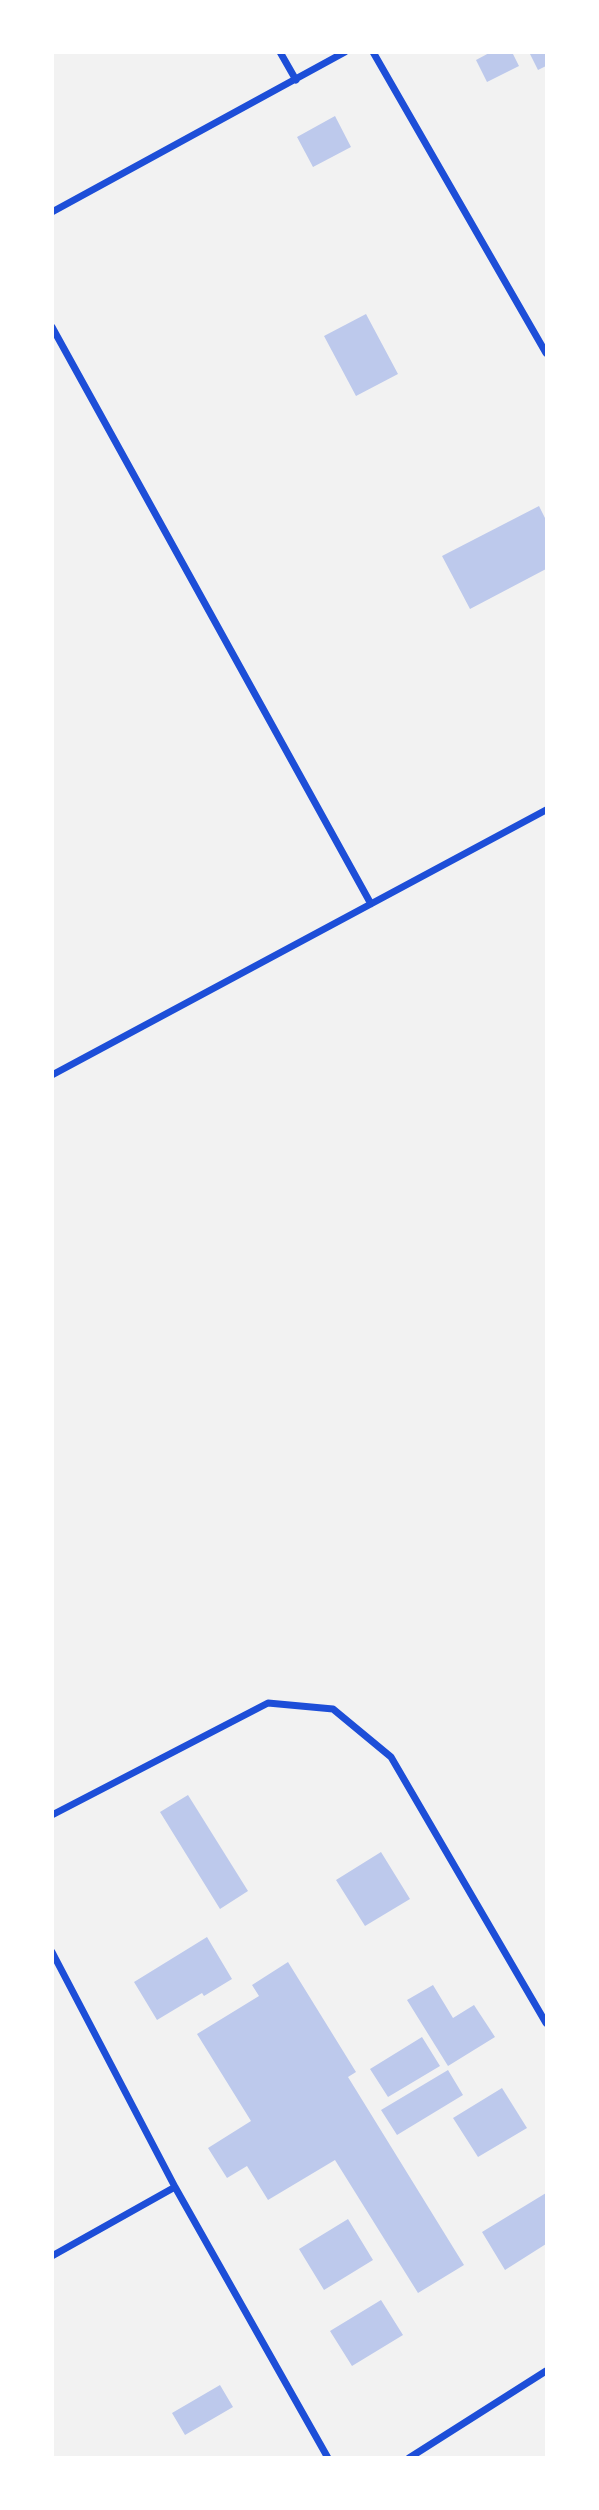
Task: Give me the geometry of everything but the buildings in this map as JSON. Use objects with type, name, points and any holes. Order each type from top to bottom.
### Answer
[{"type":"street","points":[[280,52],[296,79]]},
{"type":"street","points":[[52,212],[345,52]]},
{"type":"street","points":[[373,52],[547,353]]},
{"type":"street","points":[[52,327],[371,904]]},
{"type":"street","points":[[52,1074],[547,810]]},
{"type":"street","points":[[52,1815],[268,1703],[333,1709],[391,1758],[547,2023]]},
{"type":"street","points":[[52,1952],[175,2188],[328,2458]]},
{"type":"street","points":[[52,2256],[175,2188]]},
{"type":"street","points":[[409,2458],[547,2371]]}]
